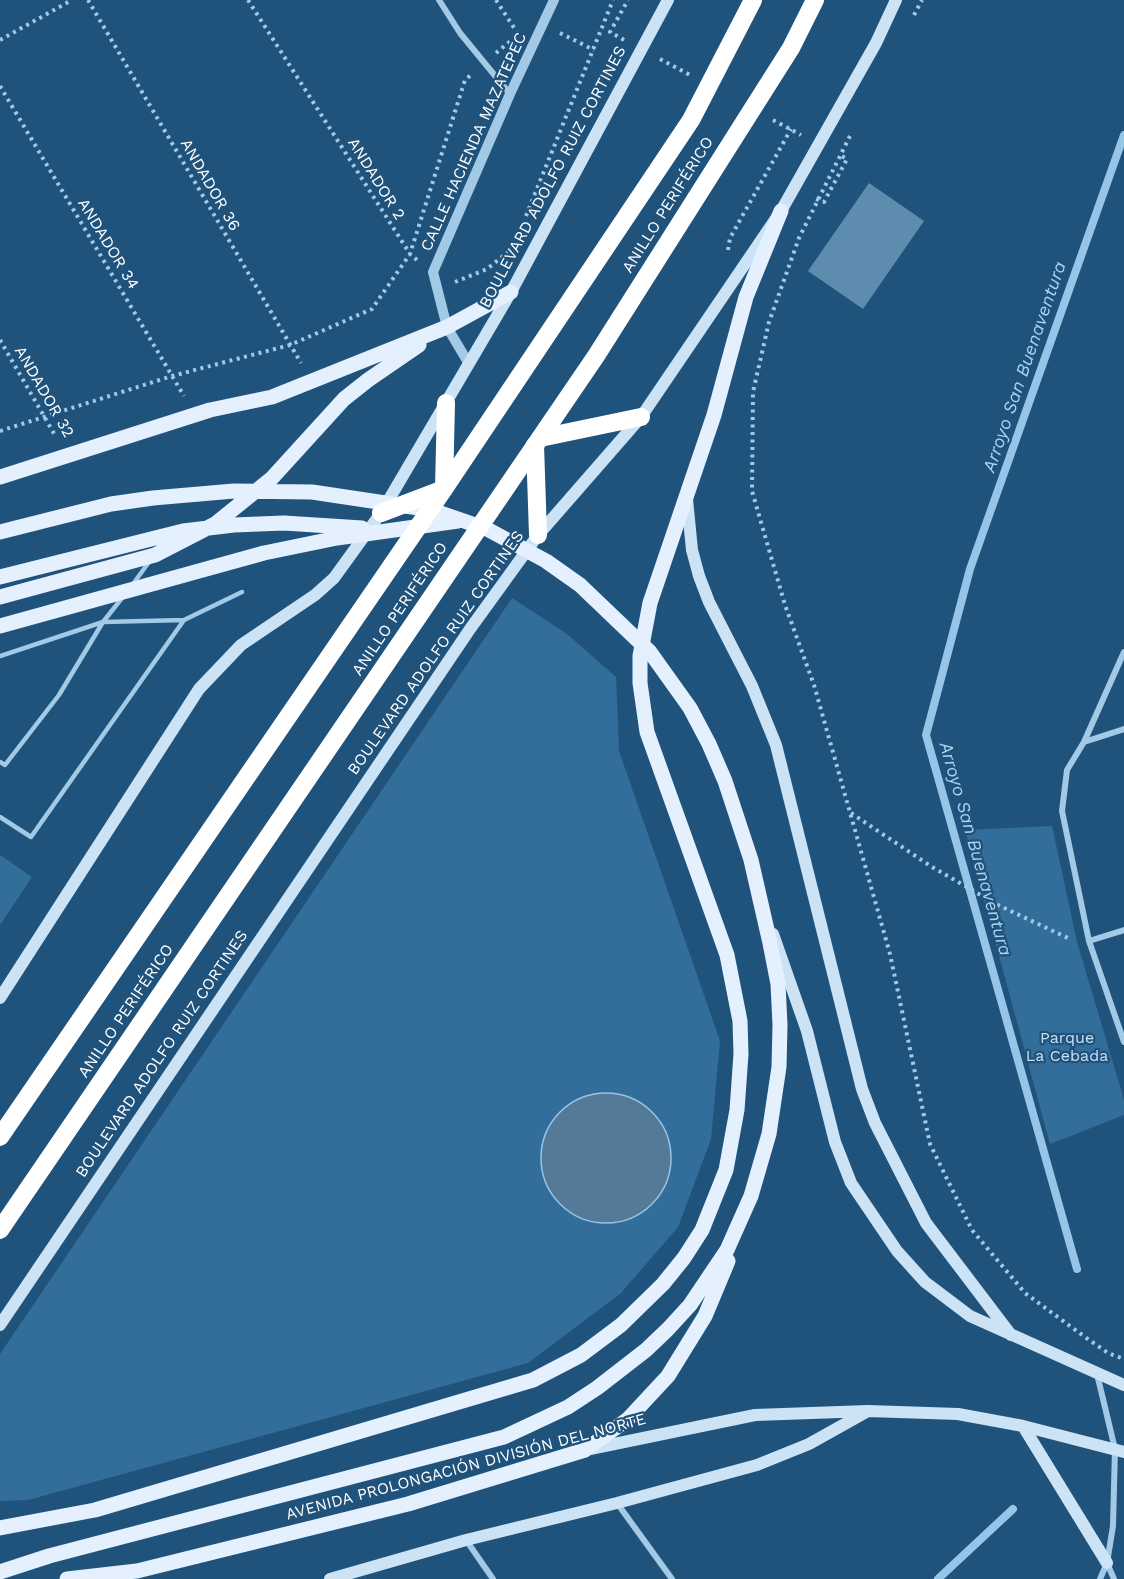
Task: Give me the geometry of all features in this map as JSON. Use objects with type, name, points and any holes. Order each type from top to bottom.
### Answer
[{"type":"highway","name":"ANILLO PERIFÉRICO","points":[[0,1137],[444,489],[690,120],[753,0]]},
{"type":"highway","name":"ANILLO PERIFÉRICO","points":[[0,1230],[596,356],[791,48],[815,0]]},
{"type":"highway","points":[[382,522],[444,489],[446,403]]},
{"type":"highway","points":[[538,535],[538,441],[640,417]]},
{"type":"main road","name":"BOULEVARD ADOLFO RUIZ CORTINES","points":[[0,998],[199,689],[216,668],[241,645],[315,596],[334,578],[382,522],[446,403],[511,292],[668,0]]},
{"type":"main road","name":"BOULEVARD ADOLFO RUIZ CORTINES","points":[[0,1324],[463,639],[538,535],[640,417],[781,211],[876,43],[896,0]]},
{"type":"main road","points":[[0,1528],[95,1510],[533,1380],[558,1369],[602,1341],[663,1284],[684,1258],[706,1220],[726,1170],[740,1083],[740,1021],[727,955],[647,732],[640,683],[640,656],[648,612],[714,415],[746,297],[781,211]]},
{"type":"main road","points":[[0,597],[155,555],[215,524],[243,504],[272,478],[344,399],[368,380],[447,327],[511,292]]},
{"type":"main road","points":[[0,477],[195,414],[272,397],[447,327]]},
{"type":"main road","points":[[0,532],[111,504],[234,491],[283,490],[356,497],[432,510],[466,520],[507,539],[580,585],[650,652],[690,708],[725,781],[751,860],[778,984],[779,1067],[769,1134],[719,1286],[705,1316],[668,1376],[628,1419],[585,1450]]},
{"type":"main road","points":[[687,495],[688,523],[699,576],[709,602],[752,686],[776,745],[862,1089],[872,1115],[894,1165],[926,1223],[1011,1335]]},
{"type":"main road","points":[[0,577],[183,531],[234,525],[284,523],[466,520]]},
{"type":"main road","points":[[0,626],[253,555],[382,522]]},
{"type":"main road","points":[[759,902],[804,1019],[835,1142],[851,1183],[873,1219],[925,1282],[970,1316],[1124,1385]]},
{"type":"main road","points":[[0,1572],[49,1556],[504,1437],[537,1423],[597,1388],[646,1350],[668,1329],[710,1278],[740,1223]]},
{"type":"main road","points":[[330,1579],[466,1540],[617,1503],[783,1455],[839,1429],[868,1411]]},
{"type":"main road","name":"AVENIDA PROLONGACIÓN DIVISIÓN DEL NORTE","points":[[67,1579],[137,1571],[408,1504],[585,1450],[754,1415],[868,1411],[958,1414],[1023,1426],[1119,1450]]},
{"type":"main road","points":[[1023,1426],[1107,1563]]},
{"type":"street","points":[[439,0],[484,63],[510,94]]},
{"type":"street","name":"CALLE HACIENDA MAZATEPEC","points":[[469,364],[447,327],[433,273],[510,94],[554,0]]},
{"type":"street","points":[[1124,652],[1084,742],[1067,770],[1062,811],[1089,941],[1124,1042]]},
{"type":"street","points":[[1084,742],[1124,729]]},
{"type":"street","points":[[1089,941],[1124,930]]},
{"type":"street","points":[[1097,1374],[1119,1450],[1113,1526],[1107,1563],[1100,1579]]},
{"type":"street","points":[[617,1503],[672,1579]]},
{"type":"street","points":[[466,1540],[493,1579]]},
{"type":"street","points":[[1107,1563],[1114,1579]]},
{"type":"lane","points":[[0,762],[5,765],[59,695],[103,622],[155,555]]},
{"type":"lane","points":[[0,656],[103,622],[184,620],[242,591]]},
{"type":"lane","points":[[0,817],[32,837],[184,620]]},
{"type":"path","points":[[0,40],[72,0]]},
{"type":"path","name":"ANDADOR 36","points":[[88,0],[312,381]]},
{"type":"path","name":"ANDADOR 2","points":[[248,0],[410,254],[433,273],[456,282],[487,269],[513,248]]},
{"type":"path","points":[[496,0],[518,35]]},
{"type":"path","points":[[522,226],[613,0]]},
{"type":"path","points":[[610,32],[628,0]]},
{"type":"path","points":[[0,430],[172,376],[290,345],[372,309],[410,254],[465,80],[518,35],[543,25],[594,50]]},
{"type":"path","name":"ANDADOR 34","points":[[0,86],[195,414]]},
{"type":"path","points":[[847,159],[824,202],[816,199],[799,238],[769,322],[753,392],[752,491],[785,605],[814,685],[890,954],[930,1144],[972,1230],[1025,1293],[1108,1353],[1124,1359]]},
{"type":"path","name":"ANDADOR 32","points":[[0,340],[67,456]]},
{"type":"path","points":[[850,812],[932,867],[998,905],[1073,940],[1089,941]]},
{"type":"green space","points":[[512,598],[567,634],[616,677],[619,751],[720,1041],[711,1139],[678,1227],[621,1293],[528,1363],[28,1500],[0,1501],[0,1354]]},
{"type":"green space","name":"Parque La Cebada","points":[[1052,826],[1077,942],[1124,1100],[1124,1115],[1050,1144],[965,830]]},
{"type":"green space","points":[[0,855],[32,877],[0,925]]},
{"type":"shaded area","points":[[606,1093],[631,1098],[652,1112],[666,1133],[671,1158],[666,1183],[652,1204],[631,1218],[606,1223],[581,1218],[560,1204],[546,1183],[541,1158],[546,1133],[560,1112],[581,1098]]},
{"type":"building","points":[[869,183],[924,221],[863,309],[808,271]]},
{"type":"waterway","name":"Arroyo San Buenaventura","points":[[1077,1269],[926,735],[970,569],[1124,135]]},
{"type":"waterway","name":"Arroyo San Buenaventura","points":[[938,1579],[1013,1509]]}]
